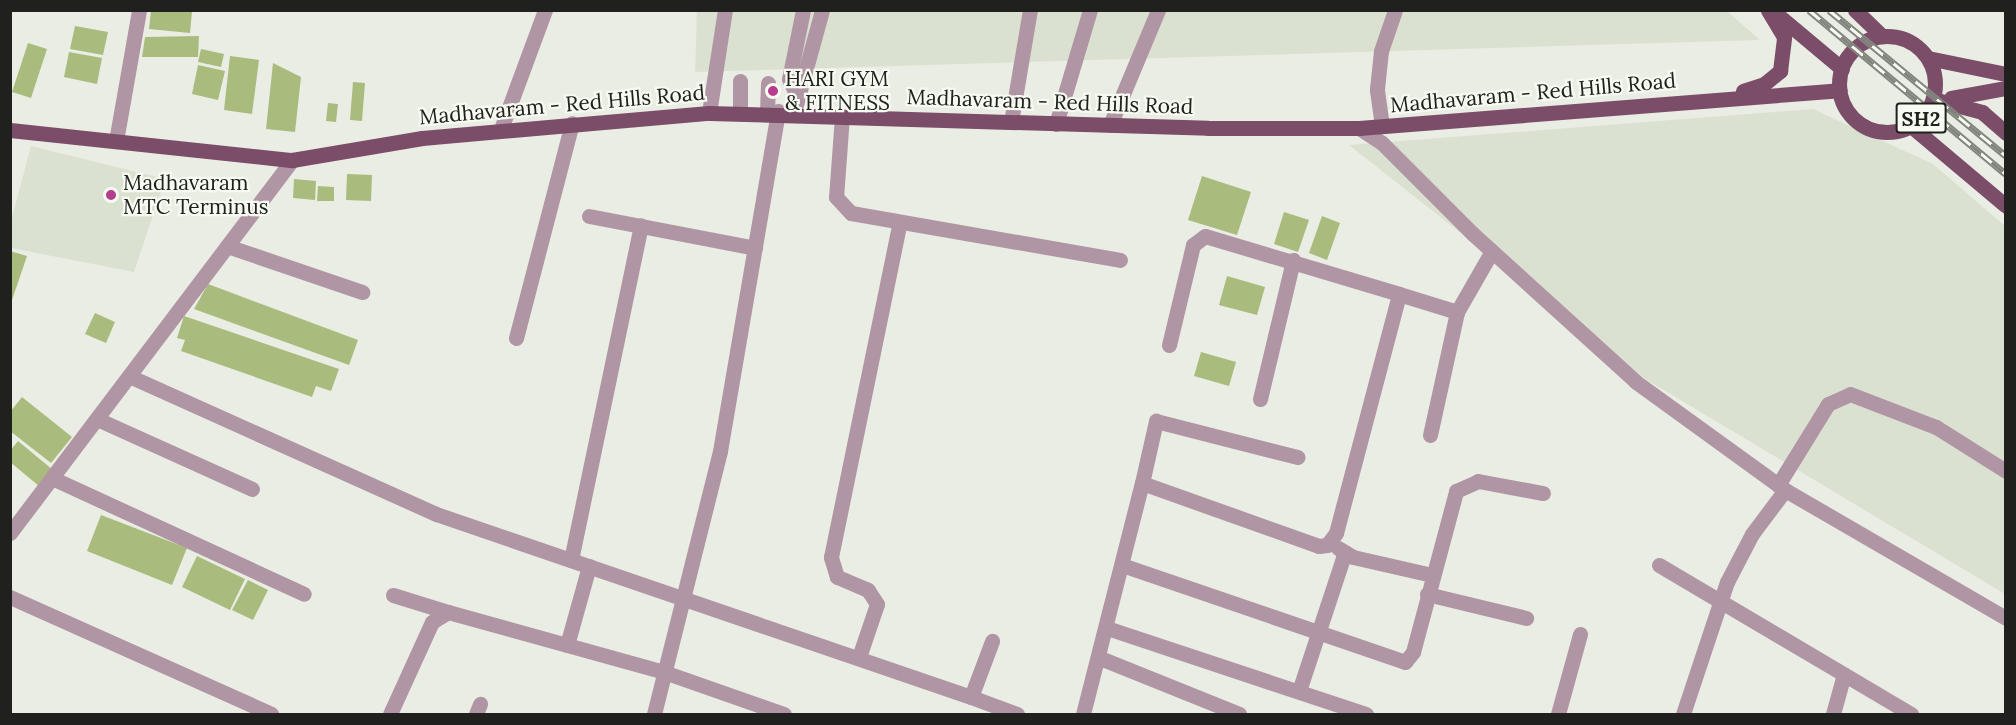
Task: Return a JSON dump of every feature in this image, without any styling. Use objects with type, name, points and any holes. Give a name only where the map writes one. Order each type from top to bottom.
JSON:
[{"type":"main road","points":[[1720,98],[1764,84],[1780,71],[1784,37],[1768,10]]},
{"type":"main road","points":[[1773,10],[1842,69]]},
{"type":"main road","points":[[1855,10],[1882,36],[1912,43],[1928,58],[2006,74]]},
{"type":"main road","points":[[1839,90],[1842,69],[1853,50],[1882,36]]},
{"type":"main road","name":"SH2","points":[[1839,90],[1847,110],[1862,125],[1882,132],[1911,126],[1933,99],[1935,78],[1928,58]]},
{"type":"main road","points":[[1933,99],[2006,88]]},
{"type":"main road","name":"Madhavaram - Red Hills Road","points":[[10,130],[292,159],[501,129],[709,113],[772,111],[796,105],[842,116],[1056,124],[1359,128],[1839,90]]},
{"type":"main road","name":"SH2","points":[[1933,99],[1982,112],[2006,133]]},
{"type":"main road","name":"SH2","points":[[1911,126],[2006,206]]},
{"type":"street","points":[[116,141],[139,10]]},
{"type":"street","points":[[501,129],[545,10]]},
{"type":"street","points":[[709,113],[725,10]]},
{"type":"street","points":[[796,105],[789,79],[803,10]]},
{"type":"street","points":[[796,105],[822,10]]},
{"type":"street","points":[[1011,122],[1030,10]]},
{"type":"street","points":[[1056,124],[1090,10]]},
{"type":"street","points":[[1110,125],[1158,10]]},
{"type":"street","points":[[1382,126],[1378,80],[1395,10]]},
{"type":"street","points":[[740,81],[741,112]]},
{"type":"street","points":[[654,714],[724,433],[755,248],[772,111],[768,83]]},
{"type":"street","points":[[842,116],[836,198],[851,213],[1120,260]]},
{"type":"street","points":[[516,338],[572,123]]},
{"type":"street","points":[[1359,128],[1382,143],[1492,251],[1636,382],[1782,488],[2006,618]]},
{"type":"street","points":[[10,533],[292,159]]},
{"type":"street","points":[[589,216],[755,248]]},
{"type":"street","points":[[859,657],[877,604],[868,590],[837,577],[831,557],[900,222]]},
{"type":"street","points":[[571,560],[641,225]]},
{"type":"street","points":[[1169,345],[1198,238],[1216,238],[1293,260],[1456,312]]},
{"type":"street","points":[[227,246],[362,292]]},
{"type":"street","points":[[1430,435],[1456,312],[1492,251]]},
{"type":"street","points":[[1260,399],[1293,260]]},
{"type":"street","points":[[1333,541],[1399,294]]},
{"type":"street","points":[[129,376],[436,514],[685,596],[1017,714]]},
{"type":"street","points":[[1683,714],[1720,602],[1739,556],[1782,488],[1828,404],[1850,394],[1936,427],[2006,471]]},
{"type":"street","points":[[97,419],[252,489]]},
{"type":"street","points":[[1083,714],[1100,658],[1156,421],[1297,458]]},
{"type":"street","points":[[52,478],[304,594]]},
{"type":"street","points":[[1122,565],[1405,662],[1413,652],[1456,491],[1478,481],[1543,493]]},
{"type":"street","points":[[1142,483],[1318,546],[1333,541]]},
{"type":"street","points":[[1333,541],[1345,552],[1432,574]]},
{"type":"street","points":[[1299,692],[1345,552]]},
{"type":"street","points":[[1659,565],[1911,714]]},
{"type":"street","points":[[567,645],[589,566]]},
{"type":"street","points":[[1427,594],[1526,618]]},
{"type":"street","points":[[393,595],[664,672],[784,714]]},
{"type":"street","points":[[10,597],[271,714]]},
{"type":"street","points":[[390,714],[432,621],[448,612]]},
{"type":"street","points":[[1107,628],[1366,714]]},
{"type":"street","points":[[1558,714],[1580,634]]},
{"type":"street","points":[[971,696],[992,641]]},
{"type":"street","points":[[1100,658],[1239,714]]},
{"type":"street","points":[[1833,714],[1845,674]]},
{"type":"shaded area","points":[[697,10],[1726,10],[1760,40],[695,72]]},
{"type":"shaded area","points":[[1813,109],[1933,164],[2005,226],[2005,594],[1647,380],[1349,145]]},
{"type":"shaded area","points":[[31,146],[165,179],[134,272],[11,248],[11,221]]},
{"type":"building","points":[[151,10],[192,12],[190,33],[149,29]]},
{"type":"building","points":[[75,26],[108,32],[103,55],[70,49]]},
{"type":"building","points":[[199,36],[198,57],[142,57],[145,37]]},
{"type":"building","points":[[28,43],[47,49],[31,98],[12,92]]},
{"type":"building","points":[[201,49],[224,54],[221,67],[198,62]]},
{"type":"building","points":[[69,52],[102,58],[97,84],[64,77]]},
{"type":"building","points":[[230,56],[259,60],[252,114],[224,110]]},
{"type":"building","points":[[273,63],[301,77],[295,132],[266,129]]},
{"type":"building","points":[[198,65],[225,71],[218,100],[192,94]]},
{"type":"building","points":[[353,82],[365,83],[362,121],[350,120]]},
{"type":"building","points":[[328,103],[338,104],[336,122],[326,121]]},
{"type":"building","points":[[347,174],[372,175],[371,201],[346,200]]},
{"type":"building","points":[[1202,176],[1251,192],[1237,235],[1188,220]]},
{"type":"building","points":[[294,179],[316,181],[315,200],[293,198]]},
{"type":"building","points":[[318,186],[334,187],[334,201],[317,201]]},
{"type":"building","points":[[1284,212],[1309,220],[1298,252],[1274,244]]},
{"type":"building","points":[[1322,216],[1340,223],[1327,260],[1309,253]]},
{"type":"building","points":[[10,251],[27,256],[11,303],[10,303]]},
{"type":"building","points":[[1227,276],[1265,287],[1257,315],[1219,305]]},
{"type":"building","points":[[208,284],[358,340],[349,365],[194,309]]},
{"type":"building","points":[[95,313],[115,322],[106,343],[85,334]]},
{"type":"building","points":[[184,316],[339,369],[331,391],[316,386],[312,397],[181,351],[185,340],[177,338]]},
{"type":"building","points":[[1201,352],[1236,362],[1229,386],[1194,376]]},
{"type":"building","points":[[22,397],[72,437],[51,463],[10,431],[10,412]]},
{"type":"building","points":[[18,441],[53,470],[39,486],[10,462],[10,451]]},
{"type":"building","points":[[101,515],[187,548],[172,585],[87,551]]},
{"type":"building","points":[[197,556],[245,579],[230,610],[182,587]]},
{"type":"building","points":[[248,580],[268,590],[253,620],[232,610]]},
{"type":"railway","points":[[1809,10],[2006,174]]},
{"type":"railway","points":[[1829,10],[2006,156]]},
{"type":"place","name":"HARI GYM & FITNESS","points":[[773,91]]},
{"type":"place","name":"Madhavaram MTC Terminus","points":[[111,195]]}]
